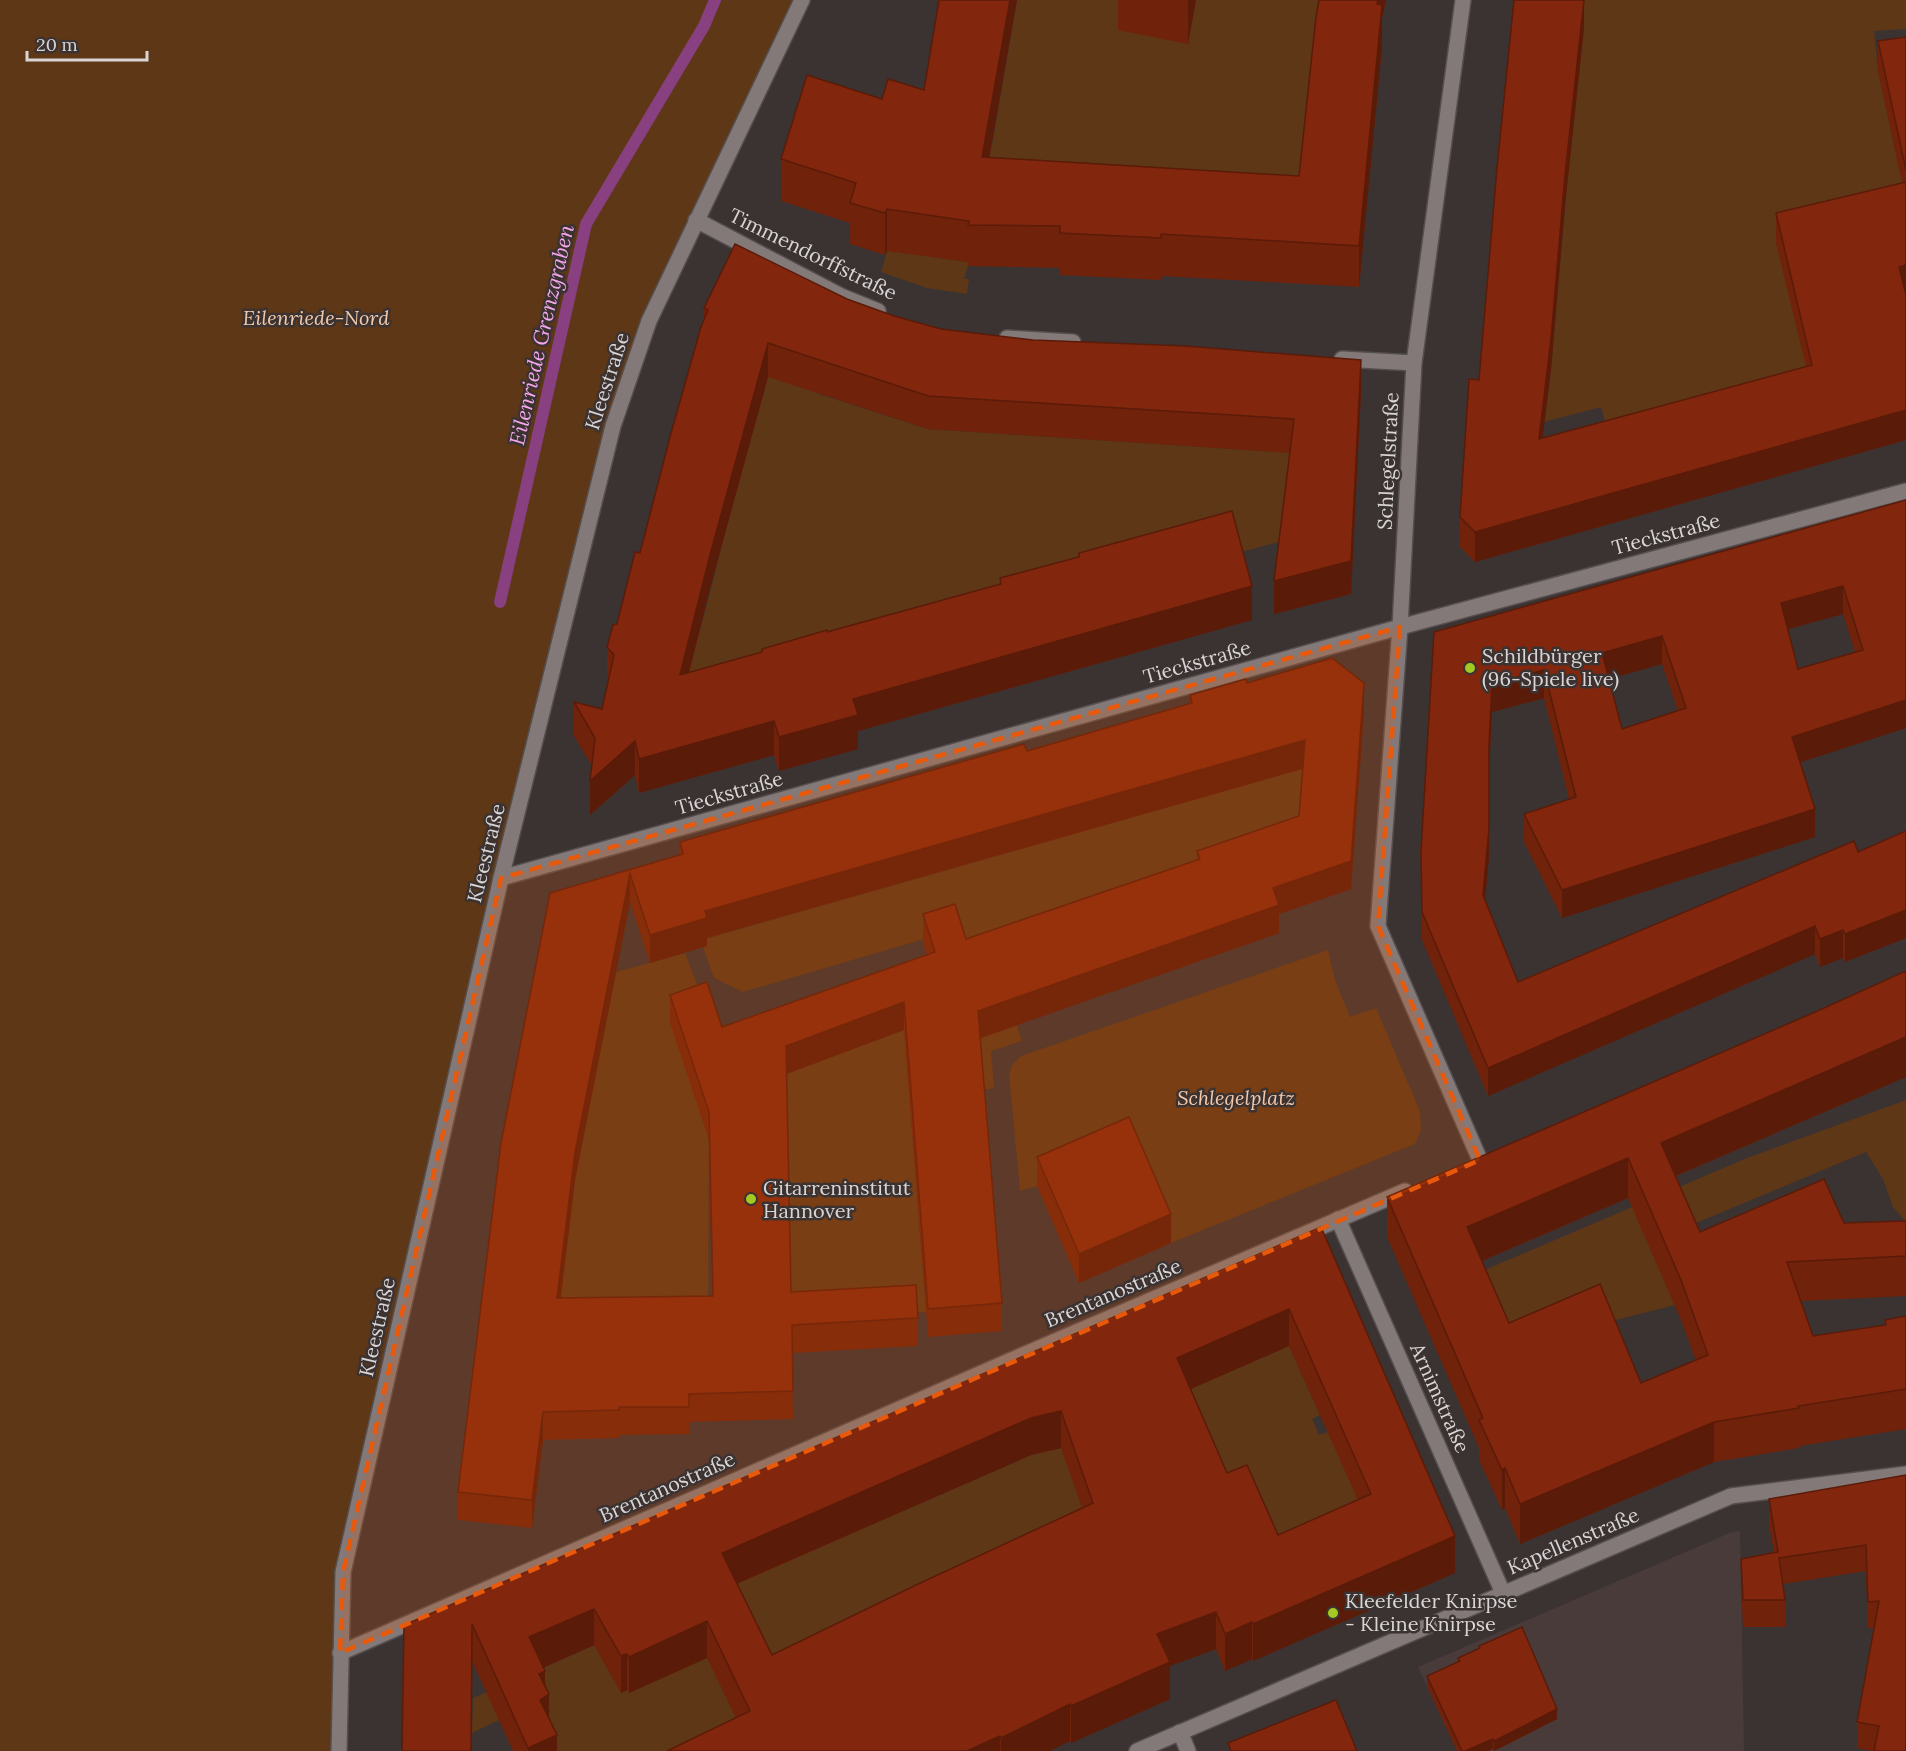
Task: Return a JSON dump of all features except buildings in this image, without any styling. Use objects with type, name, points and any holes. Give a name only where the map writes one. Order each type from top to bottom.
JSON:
[{"type":"street","name":"Kleestraße","points":[[339,1751],[343,1572],[501,878],[613,426],[649,321],[802,0]]},
{"type":"street","name":"Schlegelstraße","points":[[1463,0],[1414,363],[1400,627],[1378,926],[1480,1160]]},
{"type":"street","name":"Timmendorffstraße","points":[[696,220],[842,296],[891,316]]},
{"type":"street","points":[[992,337],[1089,343]]},
{"type":"street","points":[[1332,358],[1414,363]]},
{"type":"street","name":"Tieckstraße","points":[[501,878],[1400,627],[1906,491]]},
{"type":"street","name":"Brentanostraße","points":[[340,1653],[1414,1187]]},
{"type":"street","name":"Arnimstraße","points":[[1338,1219],[1503,1593]]},
{"type":"street","name":"Kapellenstraße","points":[[1137,1751],[1731,1496],[1906,1474]]},
{"type":"street","points":[[1180,1732],[1188,1751]]},
{"type":"highlighted area","points":[[1400,627],[1378,926],[1480,1160],[340,1653],[343,1572],[501,878]]},
{"type":"shaded area","points":[[1740,1531],[1744,1751],[1457,1751],[1418,1667],[1732,1532]]},
{"type":"green space","name":"Eilenriede-Nord","points":[[0,0],[802,0],[696,220],[613,426],[343,1572],[339,1751],[0,1751]]},
{"type":"green space","points":[[1017,0],[1124,0],[1187,44],[1196,0],[1326,0],[1299,217],[940,258],[969,262],[964,279],[969,279],[967,294],[927,288],[881,272],[921,138],[992,145]]},
{"type":"green space","points":[[1583,0],[1906,0],[1906,29],[1874,31],[1878,71],[1906,200],[1812,395],[1613,449],[1601,407],[1544,422],[1551,369]]},
{"type":"green space","points":[[770,371],[822,395],[928,429],[1294,453],[1286,540],[677,704]]},
{"type":"green space","points":[[1305,742],[1299,844],[995,958],[1022,1041],[991,1051],[994,1088],[982,1090],[907,1058],[926,1312],[791,1320],[709,1124],[708,1323],[557,1323],[575,1180],[616,972],[685,953],[707,1010],[698,1107],[978,1002],[955,930],[743,992],[714,978],[703,947],[707,946],[705,939],[1267,779]]},
{"type":"green space","name":"Schlegelplatz","points":[[1328,950],[1335,980],[1350,1017],[1376,1008],[1420,1111],[1421,1130],[1415,1144],[1171,1243],[1128,1146],[1037,1186],[1020,1191],[1009,1075],[1012,1065],[1021,1056]]},
{"type":"green space","points":[[1906,1100],[1906,1222],[1893,1207],[1883,1179],[1866,1152],[1648,1243],[1675,1305],[1600,1324],[1542,1349],[1484,1306],[1487,1269],[1747,1158]]},
{"type":"green space","points":[[1288,1344],[1320,1415],[1312,1419],[1319,1435],[1328,1432],[1377,1535],[1093,1540],[752,1751],[547,1751],[542,1700],[472,1733],[473,1698],[1149,1404],[1168,1399]]},
{"type":"waterway","name":"Eilenriede Grenzgraben","points":[[500,602],[586,224],[704,26],[715,0]]},
{"type":"place","name":"Schildbürger (96-Spiele live)","points":[[1470,668]]},
{"type":"place","name":"Gitarreninstitut Hannover","points":[[751,1199]]},
{"type":"place","name":"Kleefelder Knirpse - Kleine Knirpse","points":[[1333,1613]]}]
